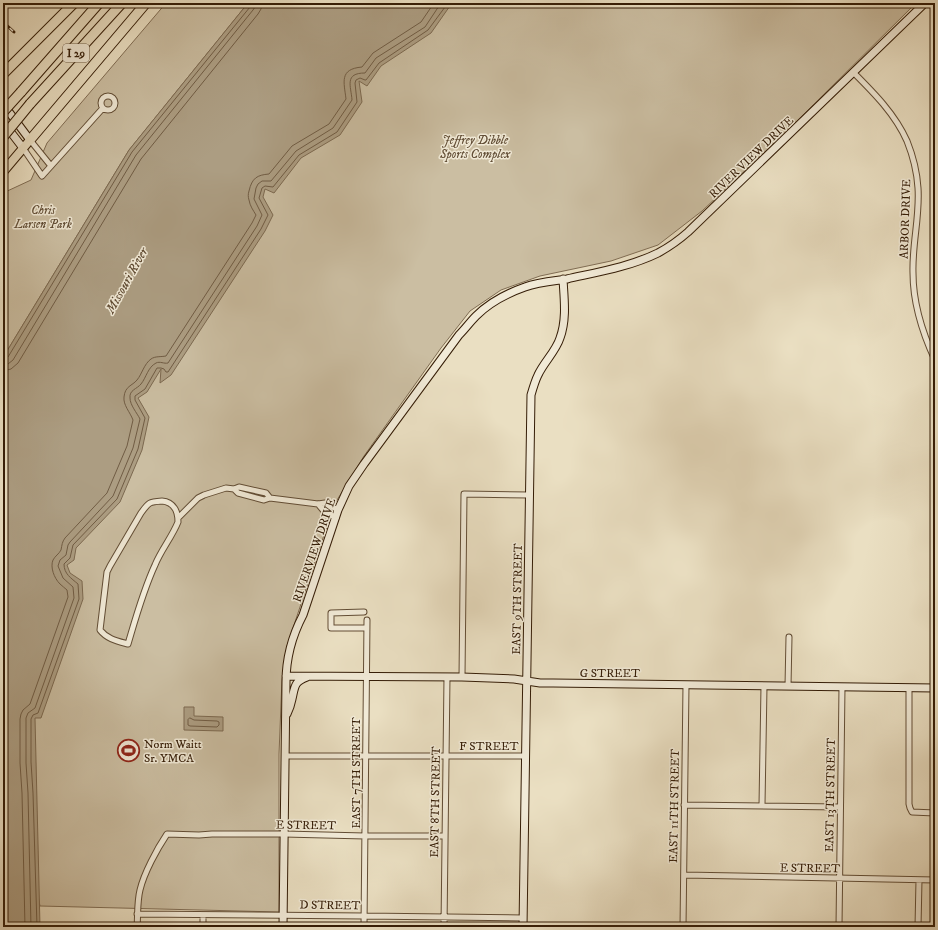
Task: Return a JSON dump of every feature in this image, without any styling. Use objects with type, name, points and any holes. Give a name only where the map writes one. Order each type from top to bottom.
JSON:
[{"type":"highway","points":[[3,74],[74,3]]},
{"type":"highway","name":"I 29","points":[[3,112],[99,3]]},
{"type":"highway","name":"I 29","points":[[3,137],[30,104],[122,3]]},
{"type":"highway","points":[[30,140],[146,3]]},
{"type":"main road","name":"RIVER VIEW DRIVE","points":[[563,279],[618,268],[636,262],[672,245],[688,232],[925,3]]},
{"type":"main road","points":[[3,104],[30,140],[3,172]]},
{"type":"main road","points":[[3,122],[23,148]]},
{"type":"main road","name":"EAST 9TH STREET","points":[[523,927],[531,395],[538,374],[557,345],[562,334],[564,310],[563,279]]},
{"type":"main road","name":"RIVERVIEW DRIVE","points":[[283,927],[286,676],[290,647],[297,626],[303,615],[338,510],[348,486],[459,335],[476,316],[484,309],[505,296],[525,287],[563,279]]},
{"type":"main road","name":"G STREET","points":[[286,676],[462,677],[504,679],[540,683],[935,688]]},
{"type":"main road","points":[[285,718],[292,700],[295,686],[300,680],[310,676]]},
{"type":"street","name":"ARBOR DRIVE","points":[[853,72],[881,101],[891,114],[901,129],[912,157],[918,188],[917,218],[913,256],[914,295],[923,331],[935,360]]},
{"type":"street","points":[[23,148],[42,176],[103,108]]},
{"type":"street","points":[[30,140],[51,166]]},
{"type":"street","points":[[178,518],[173,506],[166,502],[151,502],[141,513],[107,572],[100,630],[104,635],[128,644],[139,606],[159,556],[176,528],[178,518],[198,498],[226,488],[234,489],[240,487],[266,493],[270,498],[318,504],[325,503],[338,510]]},
{"type":"street","points":[[462,677],[464,494],[529,495]]},
{"type":"street","points":[[318,504],[323,510],[336,518]]},
{"type":"street","points":[[364,612],[331,613],[331,628],[367,628]]},
{"type":"street","name":"EAST 7TH STREET","points":[[364,927],[367,620]]},
{"type":"street","points":[[788,637],[788,686]]},
{"type":"street","name":"EAST 8TH STREET","points":[[444,927],[447,677]]},
{"type":"street","name":"EAST 11TH STREET","points":[[683,927],[686,685]]},
{"type":"street","points":[[762,805],[764,686]]},
{"type":"street","name":"EAST 13TH STREET","points":[[839,927],[842,687]]},
{"type":"street","points":[[909,688],[909,804],[912,812],[935,813]]},
{"type":"street","name":"F STREET","points":[[285,756],[526,756]]},
{"type":"street","points":[[684,805],[840,807]]},
{"type":"street","name":"E STREET","points":[[137,914],[140,889],[159,845],[166,834],[445,836]]},
{"type":"street","name":"E STREET","points":[[684,875],[935,880]]},
{"type":"street","points":[[918,927],[919,880]]},
{"type":"street","points":[[137,914],[137,927]]},
{"type":"street","name":"D STREET","points":[[137,914],[523,918]]},
{"type":"street","points":[[203,915],[203,927]]},
{"type":"green space","name":"Chris Larsen Park","points":[[166,3],[248,3],[129,150],[3,359],[3,193],[31,180],[47,143]]},
{"type":"green space","name":"Jeffrey Dibble Sports Complex","points":[[408,3],[916,3],[785,133],[702,211],[658,245],[611,261],[540,276],[501,290],[470,311],[441,348],[364,456],[334,505],[287,646],[282,679],[279,754],[279,912],[40,906],[10,747],[103,422],[251,202]]},
{"type":"water","name":"Missouri River","points":[[248,3],[452,3],[431,33],[381,66],[367,86],[359,81],[362,102],[340,135],[301,158],[274,193],[265,189],[263,197],[273,215],[265,231],[171,375],[160,383],[161,369],[147,392],[138,398],[149,417],[142,450],[120,502],[76,548],[74,560],[67,565],[70,573],[82,581],[83,599],[41,718],[35,718],[40,927],[3,927],[3,359],[129,150]]},
{"type":"water","points":[[184,707],[194,707],[194,716],[223,717],[223,731],[184,730]]},
{"type":"railway","points":[[3,22],[14,32]]},
{"type":"place","name":"Norm Waitt Sr. YMCA","points":[[129,751]]}]
